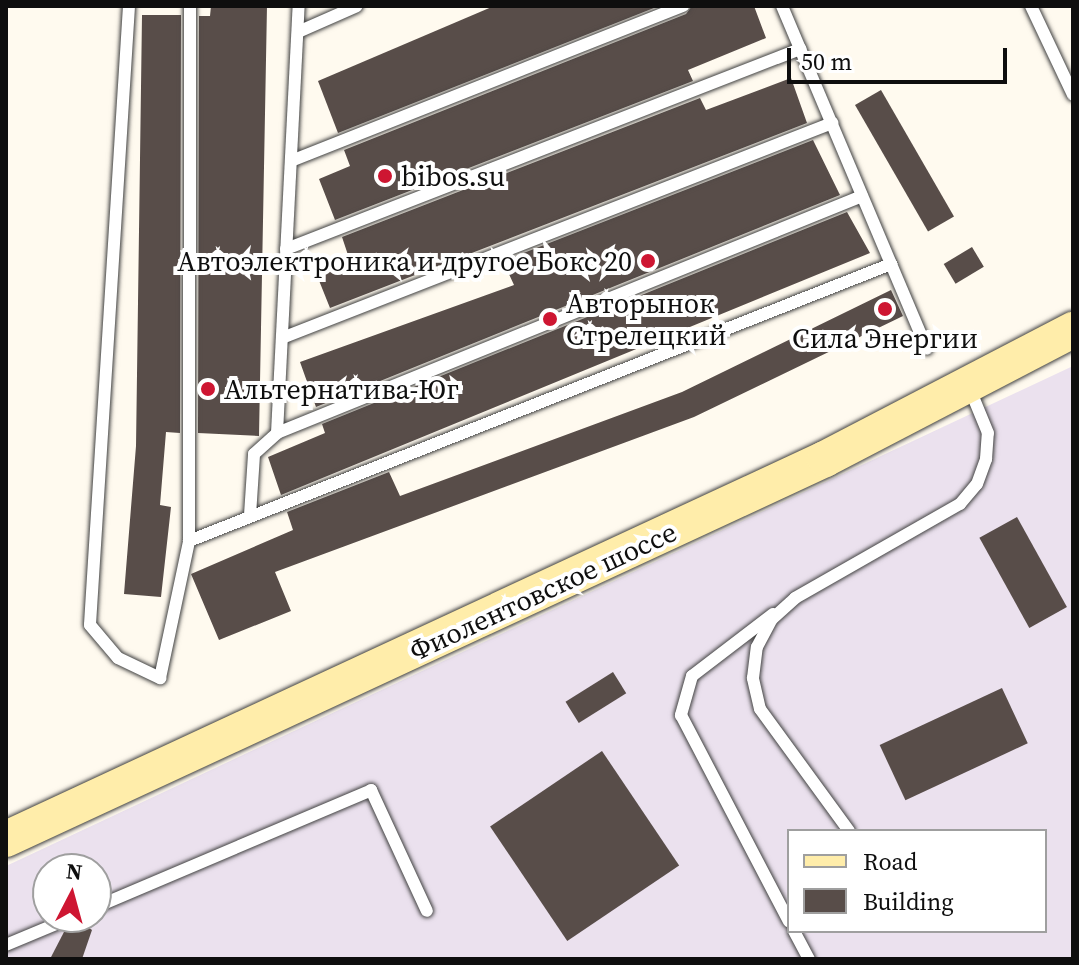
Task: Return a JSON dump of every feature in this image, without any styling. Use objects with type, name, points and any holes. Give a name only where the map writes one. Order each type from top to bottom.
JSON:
[{"type":"main road","name":"Фиолентовское шоссе","points":[[6,839],[825,459],[1073,330]]},
{"type":"lane","points":[[129,6],[90,625],[118,658],[160,678],[189,541],[190,6]]},
{"type":"lane","points":[[277,433],[299,6]]},
{"type":"lane","points":[[298,32],[357,6]]},
{"type":"lane","points":[[291,161],[683,6]]},
{"type":"lane","points":[[782,6],[927,349]]},
{"type":"lane","points":[[1031,6],[1073,95]]},
{"type":"lane","points":[[286,249],[800,49]]},
{"type":"lane","points":[[282,338],[832,123]]},
{"type":"lane","points":[[250,515],[254,454],[277,433],[862,196]]},
{"type":"lane","points":[[189,541],[891,264]]},
{"type":"lane","points":[[787,918],[686,729],[681,702],[692,676],[795,598],[960,504],[981,472],[988,433],[967,385]]},
{"type":"lane","points":[[795,598],[772,619],[757,647],[753,678],[760,709],[848,829]]},
{"type":"lane","points":[[112,900],[371,790],[427,911]]},
{"type":"lane","points":[[6,945],[35,933]]},
{"type":"lane","points":[[795,933],[809,959]]},
{"type":"shaded area","points":[[1073,366],[1073,959],[6,959],[6,866],[32,854],[32,933],[112,933],[112,853],[34,853]]},
{"type":"building","points":[[211,6],[267,6],[259,436],[198,433],[199,16],[210,16]]},
{"type":"building","points":[[494,6],[659,6],[338,133],[318,81]]},
{"type":"building","points":[[692,6],[754,6],[766,38],[688,70],[693,81],[335,220],[319,179],[350,166],[344,150],[686,14]]},
{"type":"building","points":[[142,15],[181,15],[180,433],[166,432],[160,505],[171,507],[161,597],[124,594],[136,446]]},
{"type":"building","points":[[791,78],[807,123],[330,308],[314,268],[348,255],[342,237],[700,98],[706,110]]},
{"type":"building","points":[[881,90],[954,216],[928,231],[855,105]]},
{"type":"building","points":[[813,140],[840,195],[316,407],[300,362],[514,285],[503,261]]},
{"type":"building","points":[[847,212],[870,253],[281,495],[268,457],[325,433],[322,424]]},
{"type":"building","points":[[972,247],[984,267],[956,284],[944,264]]},
{"type":"building","points":[[891,290],[903,316],[694,417],[275,572],[291,611],[219,640],[191,574],[293,530],[287,512],[389,472],[400,496],[682,392]]},
{"type":"building","points":[[1017,517],[1067,607],[1029,628],[979,538]]},
{"type":"building","points":[[613,672],[626,693],[579,723],[566,702]]},
{"type":"building","points":[[1002,688],[1028,743],[905,800],[880,745]]},
{"type":"building","points":[[602,751],[679,865],[567,941],[490,826]]},
{"type":"building","points":[[63,933],[91,933],[82,959],[50,959]]},
{"type":"place","name":"bibos.su","points":[[385,176]]},
{"type":"place","name":"Автоэлектроника и другое Бокс 20","points":[[648,261]]},
{"type":"place","name":"Сила Энергии","points":[[885,309]]},
{"type":"place","name":"Авторынок Стрелецкий","points":[[550,319]]},
{"type":"place","name":"Альтернатива-Юг","points":[[208,389]]}]
